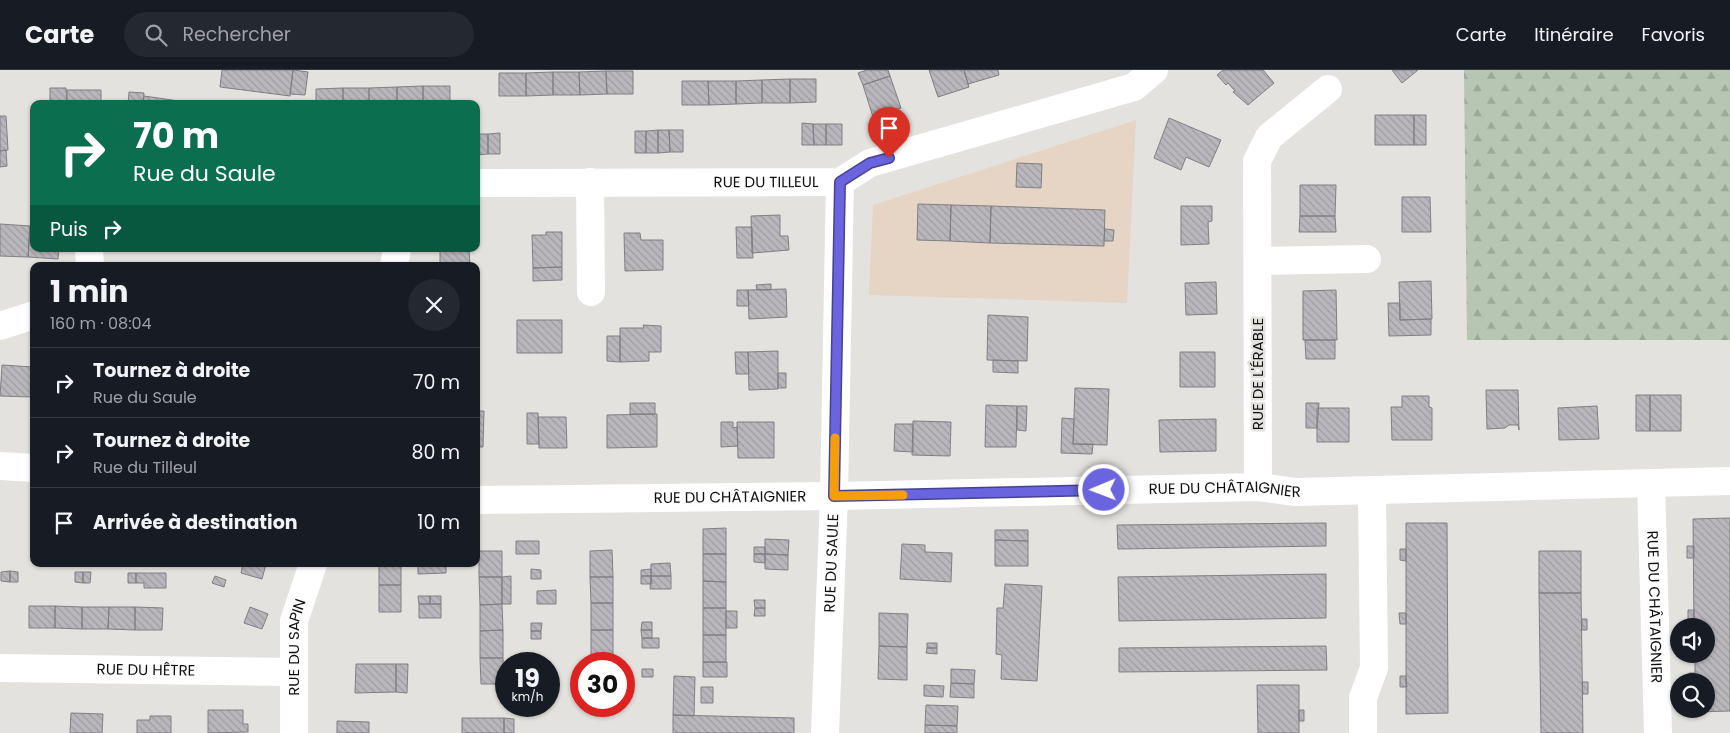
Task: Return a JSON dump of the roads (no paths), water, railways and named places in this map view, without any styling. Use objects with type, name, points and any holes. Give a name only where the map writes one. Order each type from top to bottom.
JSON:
[{"type":"street","name":"RUE DU TILLEUL","points":[[480,183],[840,182],[870,163],[1134,87],[1154,70]]},
{"type":"street","name":"RUE DE L'ÉRABLE","points":[[1258,487],[1257,161],[1269,136],[1328,89]]},
{"type":"street","points":[[590,182],[591,292]]},
{"type":"street","name":"RUE DU SAULE","points":[[825,733],[834,496],[840,182]]},
{"type":"street","points":[[1258,261],[1367,259]]},
{"type":"street","points":[[0,326],[30,316]]},
{"type":"street","points":[[0,466],[30,468]]},
{"type":"street","name":"RUE DU CHÂTAIGNIER","points":[[480,500],[834,496],[1258,487],[1296,492],[1372,491],[1730,481]]},
{"type":"street","name":"RUE DU CHÂTAIGNIER","points":[[1651,482],[1658,732]]},
{"type":"street","points":[[1363,733],[1363,698],[1374,668],[1372,491]]},
{"type":"street","name":"RUE DU SAPIN","points":[[294,733],[294,621],[312,567]]},
{"type":"street","name":"RUE DU HÊTRE","points":[[0,668],[293,672]]}]
